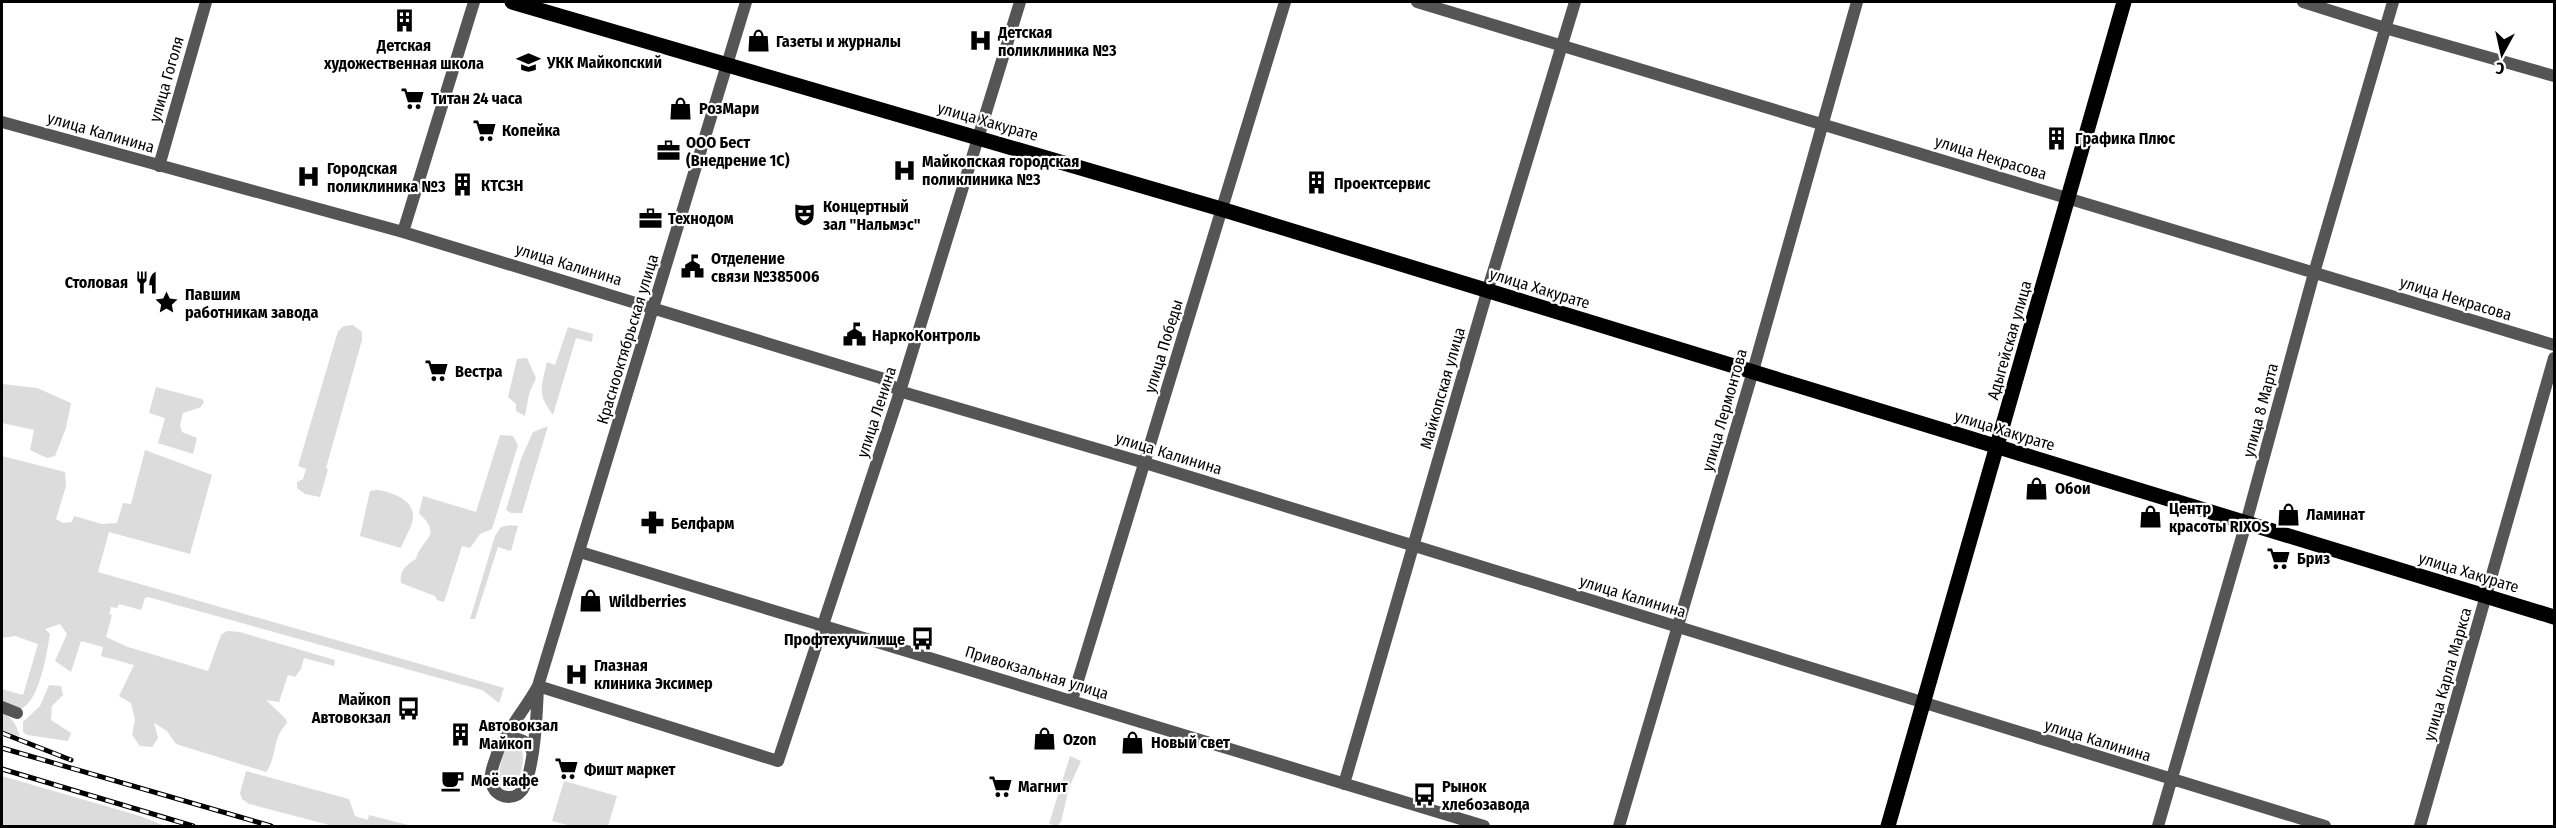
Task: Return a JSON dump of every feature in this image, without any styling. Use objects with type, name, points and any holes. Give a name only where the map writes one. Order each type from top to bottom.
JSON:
[{"type":"main road","name":"улица Хакурате","points":[[512,2],[1221,209],[2554,617]]},
{"type":"main road","name":"Адыгейская улица","points":[[1888,826],[2124,2]]},
{"type":"street","name":"улица Гоголя","points":[[159,166],[206,2]]},
{"type":"street","points":[[403,232],[474,2]]},
{"type":"street","name":"Краснооктябрьская улица","points":[[538,686],[746,2]]},
{"type":"street","name":"улица Ленина","points":[[538,686],[778,761],[899,391],[1020,2]]},
{"type":"street","name":"улица Победы","points":[[1072,700],[1285,2]]},
{"type":"street","name":"улица Некрасова","points":[[1417,2],[2554,345]]},
{"type":"street","name":"Майкопская улица","points":[[1344,784],[1487,292],[1575,2]]},
{"type":"street","name":"улица Лермонтова","points":[[1620,826],[1753,371],[1857,2]]},
{"type":"street","points":[[2303,2],[2554,76]]},
{"type":"street","name":"улица 8 Марта","points":[[2158,826],[2393,2]]},
{"type":"street","name":"улица Калинина","points":[[2,122],[403,232],[654,308],[881,378],[899,391],[1145,463],[2325,826]]},
{"type":"street","name":"улица Карла Маркса","points":[[2420,826],[2554,358]]},
{"type":"street","name":"Привокзальная улица","points":[[580,552],[1484,826]]},
{"type":"street","points":[[538,686],[533,757],[524,788],[516,796],[504,797],[494,790],[490,779],[502,744],[538,686]]},
{"type":"street","points":[[2,707],[17,713]]},
{"type":"street","points":[[502,744],[509,739],[520,739],[526,741],[532,751]]},
{"type":"shaded area","points":[[353,325],[362,332],[362,340],[326,468],[328,469],[320,497],[305,494],[297,488],[297,482],[303,479],[306,469],[298,466],[338,331],[344,326]]},
{"type":"shaded area","points":[[568,327],[593,334],[592,342],[576,338],[553,415],[542,396],[542,385],[547,362],[555,365]]},
{"type":"shaded area","points":[[527,358],[536,378],[529,394],[525,416],[516,411],[516,404],[508,397],[517,359]]},
{"type":"shaded area","points":[[2,384],[37,388],[71,403],[66,428],[55,456],[47,458],[30,450],[34,430],[2,423]]},
{"type":"shaded area","points":[[156,387],[202,399],[204,402],[201,407],[183,413],[180,425],[182,432],[197,438],[193,454],[158,443],[165,418],[149,413]]},
{"type":"shaded area","points":[[548,426],[522,513],[511,513],[506,510],[521,459],[533,432]]},
{"type":"shaded area","points":[[500,435],[513,436],[518,445],[492,529],[480,534],[470,548],[462,546],[444,602],[437,600],[435,596],[401,583],[402,572],[416,559],[429,537],[430,527],[419,513],[423,496],[476,512]]},
{"type":"shaded area","points":[[145,450],[212,475],[190,554],[109,532],[98,572],[504,688],[499,703],[482,690],[148,597],[145,598],[141,610],[119,604],[117,608],[111,607],[109,614],[112,615],[106,637],[128,647],[208,671],[221,635],[227,631],[240,632],[335,660],[334,666],[304,658],[301,669],[295,677],[288,675],[279,702],[266,700],[286,719],[287,723],[276,742],[270,766],[266,772],[176,744],[167,731],[154,723],[158,738],[152,747],[140,746],[132,735],[135,720],[131,703],[119,696],[134,665],[101,656],[103,647],[81,641],[71,672],[55,661],[67,634],[60,624],[45,629],[50,634],[47,653],[36,691],[30,701],[23,708],[15,710],[2,705],[2,689],[23,695],[38,644],[15,636],[2,638],[2,456],[65,472],[66,486],[56,519],[63,523],[72,522],[74,516],[102,524],[117,523],[123,503],[131,504]]},
{"type":"shaded area","points":[[377,490],[401,498],[410,505],[412,524],[401,548],[360,536],[370,491]]},
{"type":"shaded area","points":[[518,526],[511,551],[498,547],[475,619],[470,619],[495,536],[501,527]]},
{"type":"shaded area","points":[[49,685],[61,686],[63,695],[52,706],[51,720],[71,733],[68,741],[27,735],[23,732],[23,722],[40,706]]},
{"type":"shaded area","points":[[2,714],[14,722],[20,736],[2,734]]},
{"type":"shaded area","points":[[517,744],[523,753],[520,774],[510,789],[504,789],[499,785],[502,759],[507,747]]},
{"type":"shaded area","points":[[1070,756],[1081,761],[1069,788],[1061,822],[1057,826],[1049,824]]},
{"type":"shaded area","points":[[246,771],[349,799],[355,816],[368,820],[369,815],[412,826],[333,826],[249,804],[242,799],[240,793]]},
{"type":"shaded area","points":[[2,776],[140,816],[165,826],[2,826]]},
{"type":"shaded area","points":[[564,781],[617,796],[608,826],[572,826],[552,821]]},
{"type":"railway","points":[[2,733],[71,760]]},
{"type":"railway","points":[[2,748],[271,826]]},
{"type":"railway","points":[[2,769],[193,826]]},
{"type":"place","name":"Детская художественная школа","points":[[404,20]]},
{"type":"place","name":"Газеты и журналы","points":[[758,41]]},
{"type":"place","name":"Детская поликлиника №3","points":[[980,41]]},
{"type":"place","name":"УКК Майкопский","points":[[529,62]]},
{"type":"place","name":"Титан 24 часа","points":[[413,98]]},
{"type":"place","name":"РозМари","points":[[681,108]]},
{"type":"place","name":"Копейка","points":[[484,130]]},
{"type":"place","name":"Графика Плюс","points":[[2057,138]]},
{"type":"place","name":"ООО Бест (Внедрение 1С)","points":[[668,151]]},
{"type":"place","name":"Майкопская городская поликлиника №3","points":[[904,170]]},
{"type":"place","name":"Городская поликлиника №3","points":[[309,177]]},
{"type":"place","name":"Проектсервис","points":[[1316,183]]},
{"type":"place","name":"КТСЗН","points":[[463,185]]},
{"type":"place","name":"Концертный зал \"Нальмэс\"","points":[[805,215]]},
{"type":"place","name":"Технодом","points":[[650,218]]},
{"type":"place","name":"Отделение связи №385006","points":[[693,267]]},
{"type":"place","name":"Столовая","points":[[146,282]]},
{"type":"place","name":"Павшим работникам завода","points":[[167,303]]},
{"type":"place","name":"НаркоКонтроль","points":[[854,335]]},
{"type":"place","name":"Вестра","points":[[437,371]]},
{"type":"place","name":"Обои","points":[[2037,488]]},
{"type":"place","name":"Ламинат","points":[[2288,514]]},
{"type":"place","name":"Центр красоты RIXOS","points":[[2151,517]]},
{"type":"place","name":"Белфарм","points":[[653,523]]},
{"type":"place","name":"Бриз","points":[[2279,558]]},
{"type":"place","name":"Wildberries","points":[[591,601]]},
{"type":"place","name":"Профтехучилище","points":[[923,639]]},
{"type":"place","name":"Глазная клиника Эксимер","points":[[576,674]]},
{"type":"place","name":"Майкоп Автовокзал","points":[[409,708]]},
{"type":"place","name":"Автовокзал Майкоп","points":[[461,734]]},
{"type":"place","name":"Ozon","points":[[1045,739]]},
{"type":"place","name":"Новый свет","points":[[1133,742]]},
{"type":"place","name":"Фишт маркет","points":[[566,769]]},
{"type":"place","name":"Моё кафе","points":[[453,780]]},
{"type":"place","name":"Магнит","points":[[1000,786]]},
{"type":"place","name":"Рынок хлебозавода","points":[[1424,795]]}]
